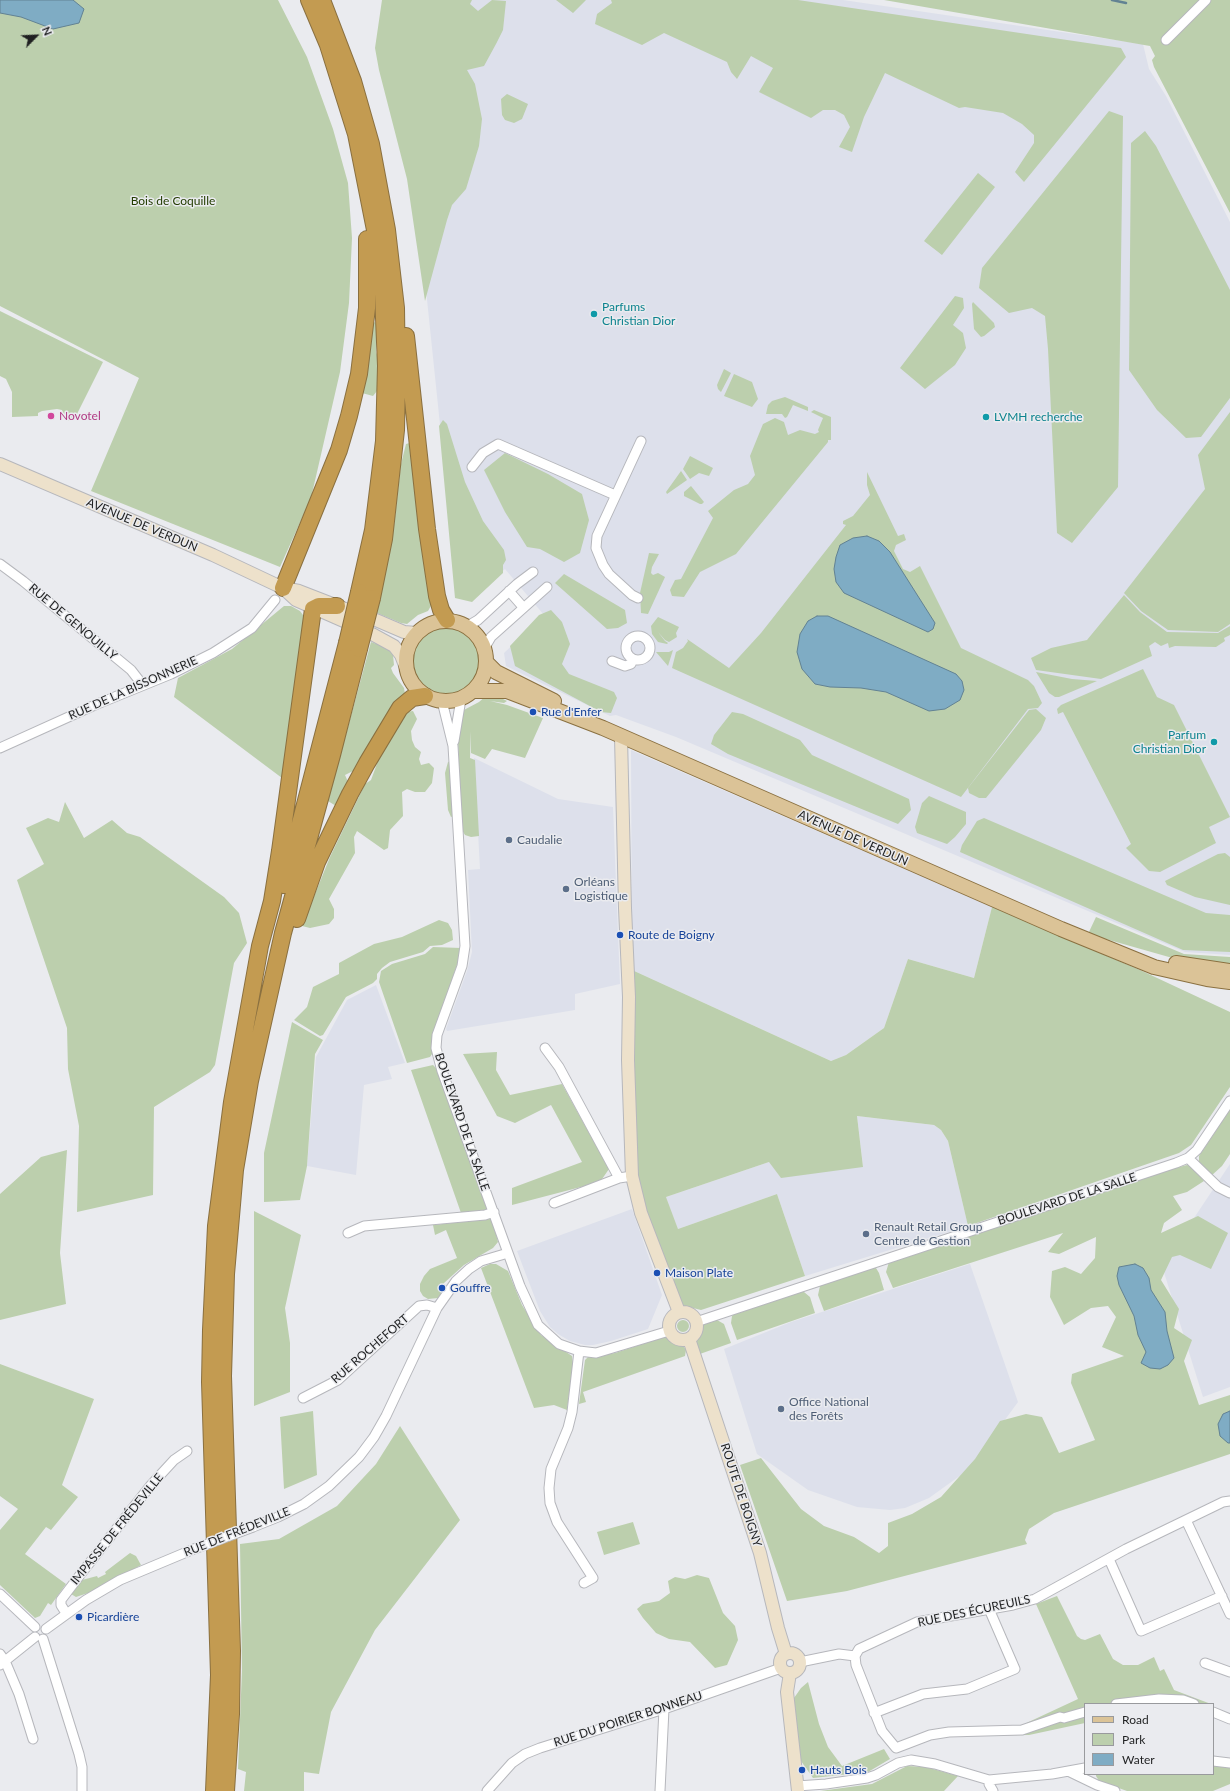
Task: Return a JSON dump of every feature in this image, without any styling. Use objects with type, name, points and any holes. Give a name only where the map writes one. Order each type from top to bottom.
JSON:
[{"type":"highway","points":[[309,0],[328,45],[356,134],[376,235],[385,325],[386,366],[384,441],[366,595]]},
{"type":"highway","points":[[322,0],[353,81],[371,144],[384,179],[394,231],[427,529],[437,596],[441,610],[447,620]]},
{"type":"highway","points":[[279,594],[339,450],[359,374],[367,308],[368,251],[356,134]]},
{"type":"highway","points":[[242,1049],[261,969],[353,646],[366,595],[384,539],[396,430],[396,308],[391,255],[371,144]]},
{"type":"highway","points":[[214,1791],[218,1720],[219,1660],[210,1382],[216,1226],[232,1102],[260,946],[273,894],[313,609],[319,606],[342,608]]},
{"type":"highway","points":[[226,1791],[231,1714],[232,1651],[224,1376],[226,1274],[235,1170],[250,1081],[262,1022],[283,933],[332,755],[353,646]]},
{"type":"highway","points":[[262,1022],[318,862],[350,794],[400,708],[412,698],[425,696]]},
{"type":"main road","points":[[447,620],[466,627],[477,636],[485,656],[482,679],[474,691],[461,699],[442,702],[425,696],[416,688],[410,679],[406,668],[406,656],[409,645],[417,633],[432,624],[447,620]]},
{"type":"main road","name":"AVENUE DE VERDUN","points":[[485,656],[496,672],[577,712],[603,728]]},
{"type":"main road","name":"AVENUE DE VERDUN","points":[[474,691],[507,691],[603,728],[1054,926],[1154,966],[1207,979],[1230,982]]},
{"type":"main road","name":"AVENUE DE VERDUN","points":[[1104,946],[1184,964],[1230,971]]},
{"type":"street","points":[[1166,40],[1206,0]]},
{"type":"street","points":[[638,598],[632,595],[609,574],[603,565],[596,548],[597,536],[641,441]]},
{"type":"street","points":[[472,467],[484,453],[498,444],[615,495]]},
{"type":"street","name":"AVENUE DE VERDUN","points":[[0,464],[213,556],[279,594],[346,622]]},
{"type":"street","name":"RUE DE GENOUILLY","points":[[0,564],[23,580],[130,670],[141,685]]},
{"type":"street","points":[[466,627],[478,620],[508,591],[533,572]]},
{"type":"street","points":[[485,656],[491,637],[546,587]]},
{"type":"street","name":"AVENUE DE VERDUN","points":[[279,594],[299,591],[342,608]]},
{"type":"street","points":[[508,591],[523,607]]},
{"type":"street","name":"RUE DE LA BISSONNERIE","points":[[0,748],[141,685],[171,674],[233,641],[252,628],[279,594]]},
{"type":"street","points":[[376,620],[404,632],[417,633]]},
{"type":"street","points":[[372,634],[394,646],[401,655],[406,668]]},
{"type":"street","points":[[612,661],[625,666],[631,664],[634,659]]},
{"type":"street","name":"BOULEVARD DE LA SALLE","points":[[461,699],[454,746],[465,946],[462,966],[437,1035],[436,1048],[442,1071],[520,1286],[538,1325],[559,1344],[579,1351],[596,1353],[669,1331]]},
{"type":"street","name":"BOULEVARD DE LA SALLE","points":[[442,702],[454,746]]},
{"type":"street","points":[[622,737],[625,908],[629,997],[628,1067],[632,1176],[641,1213],[679,1312]]},
{"type":"street","points":[[545,1048],[559,1068],[619,1178]]},
{"type":"street","name":"BOULEVARD DE LA SALLE","points":[[696,1322],[1176,1164],[1188,1158],[1206,1139],[1230,1101]]},
{"type":"street","points":[[1188,1158],[1218,1187],[1230,1192]]},
{"type":"street","points":[[554,1203],[619,1178],[632,1176]]},
{"type":"street","points":[[348,1233],[364,1226],[485,1215],[494,1212]]},
{"type":"street","name":"RUE DE FRÉDEVILLE","points":[[38,1634],[47,1633],[46,1628],[66,1613],[120,1580],[194,1549],[278,1517],[304,1504],[329,1486],[359,1457],[374,1437],[386,1416],[437,1308],[456,1281],[469,1269],[481,1261],[508,1253]]},
{"type":"street","name":"RUE ROCHEFORT","points":[[303,1398],[338,1380],[419,1306],[427,1305],[437,1308]]},
{"type":"street","points":[[679,1312],[691,1315],[696,1322],[695,1333],[689,1339],[678,1340],[674,1338],[669,1331],[669,1321],[671,1317],[679,1312]]},
{"type":"street","name":"ROUTE DE BOIGNY","points":[[689,1339],[760,1553],[778,1628],[786,1654]]},
{"type":"street","points":[[579,1351],[572,1412],[568,1428],[550,1469],[549,1488],[550,1503],[557,1521],[593,1578],[584,1583]]},
{"type":"street","name":"IMPASSE DE FRÉDEVILLE","points":[[66,1613],[61,1605],[62,1600],[80,1575],[151,1485],[174,1460],[187,1450]]},
{"type":"street","name":"RUE DES ÉCUREUILS","points":[[855,1656],[860,1649],[911,1624],[1035,1599],[1186,1520],[1223,1502],[1230,1501]]},
{"type":"street","points":[[1186,1520],[1230,1613]]},
{"type":"street","points":[[1109,1559],[1142,1631],[1222,1596]]},
{"type":"street","points":[[0,1594],[38,1634],[79,1754],[82,1767],[82,1791]]},
{"type":"street","points":[[874,1713],[923,1694],[967,1689],[1015,1669],[989,1609]]},
{"type":"street","points":[[34,1739],[19,1694],[2,1660],[38,1634]]},
{"type":"street","points":[[800,1662],[794,1654],[786,1654],[780,1662],[786,1671],[786,1692],[798,1788],[867,1778],[898,1763],[911,1760],[936,1764],[989,1780],[1084,1768]]},
{"type":"street","points":[[800,1662],[839,1654],[855,1656],[856,1665],[882,1731],[896,1748],[930,1735],[949,1732],[1022,1730],[1060,1717],[1064,1718],[1084,1712]]},
{"type":"street","points":[[786,1671],[797,1671],[800,1662]]},
{"type":"street","points":[[1205,1663],[1230,1672]]},
{"type":"street","name":"RUE DU POIRIER BONNEAU","points":[[487,1791],[512,1763],[526,1754],[540,1748],[786,1671]]},
{"type":"street","points":[[1123,1703],[1159,1698],[1184,1700],[1192,1703]]},
{"type":"street","points":[[660,1791],[664,1709]]},
{"type":"street","points":[[1214,1712],[1230,1719]]},
{"type":"street","points":[[1214,1761],[1230,1763]]},
{"type":"street","points":[[1068,1771],[1097,1785],[1115,1791]]},
{"type":"street","points":[[989,1780],[992,1791]]},
{"type":"shaded area","name":"Parfums Christian Dior","points":[[469,0],[843,0],[1143,44],[1149,69],[1166,96],[1230,222],[1230,955],[1185,952],[676,737],[616,715],[610,716],[506,666],[504,653],[544,615],[505,569],[471,599],[453,550],[423,261]]},
{"type":"shaded area","points":[[631,750],[992,907],[974,978],[908,959],[884,1028],[846,1055],[831,1061],[632,970]]},
{"type":"shaded area","points":[[474,758],[558,799],[613,807],[620,984],[575,994],[575,1010],[447,1031],[446,1029],[467,971],[472,952],[468,870],[480,869]]},
{"type":"shaded area","points":[[376,985],[405,1063],[388,1067],[392,1079],[364,1085],[356,1175],[307,1166],[316,1057],[347,1000]]},
{"type":"shaded area","points":[[857,1116],[934,1125],[941,1130],[948,1141],[968,1226],[805,1276],[777,1194],[678,1229],[666,1197],[769,1162],[863,1166]]},
{"type":"shaded area","points":[[1230,1164],[1230,1387],[1203,1397],[1162,1266]]},
{"type":"shaded area","points":[[632,1209],[662,1295],[648,1329],[593,1345],[585,1345],[570,1341],[550,1327],[540,1311],[517,1251]]},
{"type":"shaded area","points":[[970,1264],[1018,1402],[968,1470],[929,1498],[905,1508],[890,1510],[857,1507],[808,1490],[757,1454],[724,1349],[791,1322]]},
{"type":"green space","name":"Bois de Coquille","points":[[0,0],[278,0],[307,57],[333,129],[348,183],[352,238],[349,303],[340,372],[311,498],[280,567],[91,491],[139,378],[0,306]]},
{"type":"green space","points":[[382,0],[472,0],[470,4],[478,11],[492,0],[506,1],[503,30],[484,66],[467,70],[475,84],[482,119],[479,146],[466,189],[452,205],[425,301],[407,179],[379,70],[375,48]]},
{"type":"green space","points":[[556,0],[586,0],[573,13]]},
{"type":"green space","points":[[611,0],[798,0],[1121,48],[1126,57],[1024,182],[1015,172],[1034,143],[1034,135],[1022,124],[1003,113],[965,107],[959,108],[885,73],[864,117],[852,152],[839,147],[850,127],[844,115],[835,110],[823,110],[811,118],[759,92],[773,68],[751,56],[737,79],[731,72],[727,62],[664,33],[642,45],[595,24],[597,14],[612,3]]},
{"type":"green space","points":[[884,0],[1230,0],[1230,213],[1154,67],[1152,60],[1155,56],[1150,46]]},
{"type":"green space","points":[[507,94],[528,104],[522,119],[514,123],[505,120],[502,115],[501,99]]},
{"type":"green space","points":[[1109,111],[1123,116],[1118,487],[1072,543],[1057,533],[1045,316],[1032,308],[1009,313],[979,288],[982,268]]},
{"type":"green space","points":[[1145,131],[1156,146],[1230,290],[1230,398],[1201,437],[1186,438],[1157,410],[1129,370],[1131,143]]},
{"type":"green space","points":[[978,173],[995,187],[942,255],[924,241]]},
{"type":"green space","points":[[955,296],[963,298],[964,308],[953,325],[963,333],[966,348],[955,365],[925,389],[900,368]]},
{"type":"green space","points":[[973,302],[994,323],[995,327],[981,337],[974,329]]},
{"type":"green space","points":[[0,311],[103,362],[74,420],[66,421],[62,410],[57,409],[42,411],[38,413],[38,416],[12,417],[12,392],[6,379],[0,376]]},
{"type":"green space","points":[[375,322],[377,326],[376,352],[379,360],[377,391],[373,396],[362,393],[372,324]]},
{"type":"green space","points":[[724,369],[731,373],[721,392],[717,385]]},
{"type":"green space","points":[[734,374],[752,382],[758,399],[752,407],[724,396]]},
{"type":"green space","points":[[785,397],[808,407],[808,411],[793,405],[785,418],[782,414],[766,414],[768,405],[772,401]]},
{"type":"green space","points":[[814,410],[831,417],[831,440],[828,440],[828,442],[736,554],[700,572],[684,597],[672,596],[670,590],[675,580],[681,579],[713,518],[708,511],[734,490],[748,484],[755,475],[750,456],[763,424],[775,418],[784,422],[788,435],[800,430],[815,434],[819,432],[818,430],[823,418],[811,412]]},
{"type":"green space","points":[[1230,412],[1230,624],[1218,632],[1168,630],[1141,611],[1124,593],[1205,489],[1198,455]]},
{"type":"green space","points":[[443,420],[447,424],[465,482],[483,521],[504,550],[506,560],[503,565],[503,573],[472,602],[455,598],[439,426]]},
{"type":"green space","points":[[413,442],[432,604],[428,611],[418,615],[407,624],[377,613],[394,525],[401,464],[406,444]]},
{"type":"green space","points":[[505,453],[548,474],[582,494],[589,520],[580,553],[564,562],[540,549],[527,547],[505,512],[484,470]]},
{"type":"green space","points":[[690,456],[713,468],[709,476],[699,473],[690,479],[683,469]]},
{"type":"green space","points":[[681,471],[687,480],[667,494],[666,492]]},
{"type":"green space","points":[[867,472],[898,536],[904,534],[906,540],[896,545],[894,551],[903,569],[910,572],[920,566],[961,648],[1028,680],[1034,686],[1042,703],[1038,708],[1028,709],[961,797],[672,668],[676,652],[683,648],[688,641],[687,639],[729,668],[761,633],[846,525],[843,524],[843,521],[853,516],[870,495],[867,485]]},
{"type":"green space","points":[[691,486],[704,502],[702,504],[684,496],[684,492]]},
{"type":"green space","points":[[649,553],[659,554],[652,567],[651,573],[653,575],[658,573],[665,577],[648,614],[641,613],[640,593]]},
{"type":"green space","points":[[564,574],[625,610],[627,623],[618,628],[607,629],[555,583]]},
{"type":"green space","points":[[1124,595],[1140,612],[1167,632],[1218,633],[1230,626],[1230,635],[1224,638],[1225,641],[1216,647],[1175,646],[1169,648],[1168,643],[1161,646],[1155,642],[1149,646],[1152,656],[1101,679],[1036,670],[1031,658],[1051,648],[1087,640]]},
{"type":"green space","points":[[284,606],[291,606],[300,611],[303,615],[304,623],[286,781],[174,697],[178,678],[232,649]]},
{"type":"green space","points":[[551,610],[562,622],[570,644],[562,664],[569,674],[614,692],[617,698],[611,713],[601,712],[515,666],[510,646],[539,615]]},
{"type":"green space","points":[[658,617],[679,627],[676,633],[677,637],[669,642],[665,640],[658,632],[665,641],[668,643],[667,644],[658,642],[652,634],[651,626]]},
{"type":"green space","points":[[446,624],[466,630],[476,640],[482,660],[476,680],[466,690],[446,696],[426,690],[416,680],[410,660],[416,640],[426,630]]},
{"type":"green space","points":[[371,642],[388,648],[393,655],[394,665],[391,668],[404,688],[405,694],[355,770],[345,775],[349,784],[336,806],[328,801]]},
{"type":"green space","points":[[673,650],[668,666],[656,652],[669,652]]},
{"type":"green space","points":[[1143,669],[1157,697],[1174,705],[1230,817],[1209,827],[1216,843],[1160,872],[1149,871],[1126,848],[1131,844],[1063,712],[1058,714],[1057,709],[1061,705]]},
{"type":"green space","points":[[1036,672],[1072,679],[1097,681],[1059,697],[1055,697],[1049,693]]},
{"type":"green space","points":[[487,695],[495,695],[507,701],[504,703],[490,701],[507,705],[543,718],[525,758],[492,749],[485,759],[471,753],[471,731],[470,758],[475,760],[479,836],[471,837],[465,835],[462,830],[458,742],[462,711],[479,702]]},
{"type":"green space","points":[[1036,709],[1046,718],[1041,730],[986,798],[979,798],[969,793],[968,788],[1029,710]]},
{"type":"green space","points":[[413,711],[417,719],[411,731],[412,740],[415,747],[421,752],[419,759],[421,765],[429,763],[434,768],[432,783],[425,792],[415,792],[407,789],[402,792],[403,816],[390,830],[388,848],[384,850],[357,831],[354,837],[355,853],[329,899],[334,909],[334,918],[329,924],[310,928],[302,926],[330,857],[365,784],[371,780],[378,761],[406,712]]},
{"type":"green space","points":[[732,712],[743,714],[800,740],[812,755],[909,799],[911,810],[898,824],[728,754],[711,744],[714,735]]},
{"type":"green space","points":[[451,761],[454,816],[451,817],[448,810],[445,773],[448,762]]},
{"type":"green space","points":[[929,796],[966,812],[966,824],[947,844],[917,833],[915,827],[922,803]]},
{"type":"green space","points":[[65,802],[84,838],[112,820],[127,833],[140,837],[224,897],[239,913],[247,943],[234,963],[215,1065],[210,1072],[154,1107],[153,1195],[77,1212],[79,1126],[68,1069],[67,1028],[17,880],[44,864],[26,828],[48,818],[59,822]]},
{"type":"green space","points":[[984,818],[1206,913],[1230,915],[1230,952],[1183,950],[960,852],[962,845],[977,821]]},
{"type":"green space","points":[[1225,853],[1230,857],[1230,905],[1195,897],[1167,885],[1165,881],[1218,854]]},
{"type":"green space","points":[[992,907],[1140,970],[1230,1012],[1230,1087],[1191,1145],[1179,1153],[968,1226],[948,1141],[941,1130],[934,1125],[857,1116],[863,1167],[781,1178],[769,1162],[666,1197],[678,1229],[777,1194],[805,1276],[701,1310],[681,1305],[651,1225],[636,1175],[632,970],[831,1061],[846,1055],[884,1028],[908,959],[974,978]]},
{"type":"green space","points":[[1096,917],[1184,954],[1230,957],[1230,968],[1183,961],[1088,934]]},
{"type":"green space","points":[[439,920],[448,923],[452,930],[453,940],[442,945],[430,946],[423,952],[390,962],[377,974],[377,979],[373,983],[346,997],[323,1035],[320,1036],[294,1020],[307,1007],[313,987],[339,974],[339,963],[374,944],[402,937]]},
{"type":"green space","points":[[433,947],[461,948],[458,962],[435,1030],[432,1054],[430,1057],[407,1063],[379,982],[381,971],[392,964],[425,954]]},
{"type":"green space","points":[[292,1022],[323,1040],[315,1054],[307,1166],[300,1200],[264,1202],[264,1153]]},
{"type":"green space","points":[[497,1052],[496,1070],[510,1095],[562,1084],[609,1169],[600,1182],[512,1205],[512,1188],[582,1162],[551,1105],[515,1123],[497,1116],[463,1054]]},
{"type":"green space","points":[[433,1065],[436,1068],[487,1205],[486,1209],[482,1212],[461,1213],[411,1070]]},
{"type":"green space","points":[[1230,1106],[1230,1154],[1222,1166],[1211,1176],[1199,1162],[1199,1156]]},
{"type":"green space","points":[[67,1150],[60,1253],[66,1304],[0,1320],[0,1194],[41,1157]]},
{"type":"green space","points":[[1187,1165],[1191,1166],[1204,1181],[1187,1192],[1173,1196],[1182,1210],[1164,1223],[1161,1233],[1198,1216],[1228,1233],[1211,1269],[1180,1255],[1172,1257],[1161,1280],[1179,1309],[1174,1328],[1192,1340],[1184,1361],[1199,1405],[1230,1395],[1230,1454],[1054,1513],[1029,1529],[1025,1540],[1027,1544],[847,1591],[787,1601],[740,1465],[761,1458],[801,1509],[824,1526],[854,1537],[879,1553],[888,1546],[888,1523],[912,1514],[941,1497],[975,1459],[1000,1421],[1026,1414],[1042,1417],[1059,1453],[1095,1440],[1071,1383],[1072,1374],[1124,1356],[1102,1347],[1116,1317],[1108,1306],[1091,1308],[1064,1325],[1050,1297],[1052,1271],[1065,1267],[1081,1274],[1095,1258],[1096,1237],[1059,1254],[1048,1252],[1063,1233],[893,1288],[886,1272],[889,1262],[1152,1174]]},
{"type":"green space","points":[[254,1211],[301,1235],[285,1308],[290,1343],[290,1392],[254,1406]]},
{"type":"green space","points":[[490,1219],[493,1221],[498,1242],[493,1248],[464,1265],[444,1283],[440,1289],[443,1292],[438,1298],[428,1299],[423,1296],[420,1291],[420,1284],[430,1269],[457,1258],[446,1230],[435,1235],[433,1225]]},
{"type":"green space","points":[[490,1264],[496,1264],[508,1271],[522,1305],[541,1335],[572,1356],[573,1364],[567,1410],[554,1405],[534,1408],[481,1268]]},
{"type":"green space","points":[[872,1267],[876,1268],[879,1273],[884,1290],[824,1311],[818,1295],[820,1286]]},
{"type":"green space","points":[[799,1291],[804,1292],[810,1297],[815,1313],[737,1340],[731,1323],[732,1316],[736,1312]]},
{"type":"green space","points":[[681,1320],[685,1320],[689,1326],[685,1332],[681,1332],[677,1328],[677,1324]]},
{"type":"green space","points":[[717,1320],[724,1324],[731,1343],[697,1355],[694,1339],[706,1322]]},
{"type":"green space","points":[[664,1337],[669,1337],[684,1347],[686,1350],[685,1356],[583,1392],[586,1402],[579,1404],[585,1360],[588,1357],[615,1353]]},
{"type":"green space","points":[[0,1364],[94,1399],[62,1485],[78,1497],[51,1530],[46,1527],[25,1554],[66,1584],[51,1605],[48,1603],[40,1616],[35,1618],[0,1585],[0,1530],[18,1509],[0,1496]]},
{"type":"green space","points":[[313,1411],[317,1475],[284,1489],[280,1417]]},
{"type":"green space","points":[[400,1426],[460,1520],[375,1630],[331,1712],[319,1774],[304,1772],[304,1791],[244,1791],[246,1772],[238,1769],[242,1670],[240,1544],[279,1539],[337,1506],[376,1464]]},
{"type":"green space","points":[[633,1522],[640,1544],[604,1555],[597,1532]]},
{"type":"green space","points":[[130,1553],[136,1556],[141,1565],[94,1591],[76,1597],[71,1594],[77,1584],[82,1580],[97,1576],[98,1578],[106,1574],[105,1572]]},
{"type":"green space","points":[[697,1575],[709,1578],[723,1613],[735,1626],[738,1640],[727,1665],[715,1668],[690,1642],[669,1639],[656,1633],[637,1609],[643,1604],[659,1601],[670,1593],[668,1581],[675,1577],[685,1579]]},
{"type":"green space","points":[[1057,1596],[1077,1636],[1081,1639],[1085,1640],[1100,1634],[1113,1659],[1123,1665],[1138,1665],[1154,1657],[1160,1671],[1164,1669],[1174,1690],[1208,1703],[1084,1703],[1084,1723],[1029,1735],[939,1736],[905,1750],[899,1745],[933,1730],[1020,1726],[1078,1699],[1036,1604]]},
{"type":"green space","points":[[808,1682],[819,1724],[828,1747],[842,1766],[884,1749],[890,1759],[868,1772],[813,1778],[801,1761],[794,1698],[801,1688]]},
{"type":"green space","points":[[1214,1764],[1230,1766],[1230,1784],[1213,1791],[1127,1791],[1099,1781],[1096,1776],[1214,1775]]},
{"type":"green space","points":[[907,1766],[926,1767],[958,1776],[944,1791],[820,1791],[872,1784]]},
{"type":"water","points":[[0,0],[73,0],[84,9],[79,23],[53,29],[21,17],[0,13]]},
{"type":"water","points":[[867,536],[879,541],[890,552],[935,623],[933,629],[928,632],[844,593],[836,582],[834,569],[840,545],[853,538]]},
{"type":"water","points":[[817,616],[828,616],[956,674],[962,681],[964,690],[960,700],[945,709],[929,711],[886,692],[861,688],[830,687],[815,684],[802,669],[797,652],[800,634],[808,621]]},
{"type":"water","points":[[1135,1264],[1143,1268],[1149,1278],[1151,1290],[1165,1312],[1167,1331],[1174,1358],[1168,1365],[1160,1369],[1150,1368],[1141,1363],[1146,1352],[1138,1335],[1134,1316],[1119,1285],[1117,1276],[1119,1267]]},
{"type":"water","points":[[1230,1411],[1230,1443],[1228,1443],[1220,1436],[1218,1424],[1223,1414]]},
{"type":"waterway","points":[[1112,0],[1126,3]]},
{"type":"place","name":"Parfums Christian Dior","points":[[594,314]]},
{"type":"place","name":"Novotel","points":[[51,416]]},
{"type":"place","name":"LVMH recherche","points":[[986,417]]},
{"type":"place","name":"Rue d'Enfer","points":[[533,712]]},
{"type":"place","name":"Parfum Christian Dior","points":[[1214,742]]},
{"type":"place","name":"Caudalie","points":[[509,840]]},
{"type":"place","name":"Orléans Logistique","points":[[566,889]]},
{"type":"place","name":"Route de Boigny","points":[[620,935]]},
{"type":"place","name":"Renault Retail Group Centre de Gestion","points":[[866,1234]]},
{"type":"place","name":"Maison Plate","points":[[657,1273]]},
{"type":"place","name":"Gouffre","points":[[442,1288]]},
{"type":"place","name":"Office National des Forêts","points":[[781,1409]]},
{"type":"place","name":"Picardière","points":[[79,1617]]},
{"type":"place","name":"Hauts Bois","points":[[802,1770]]}]
